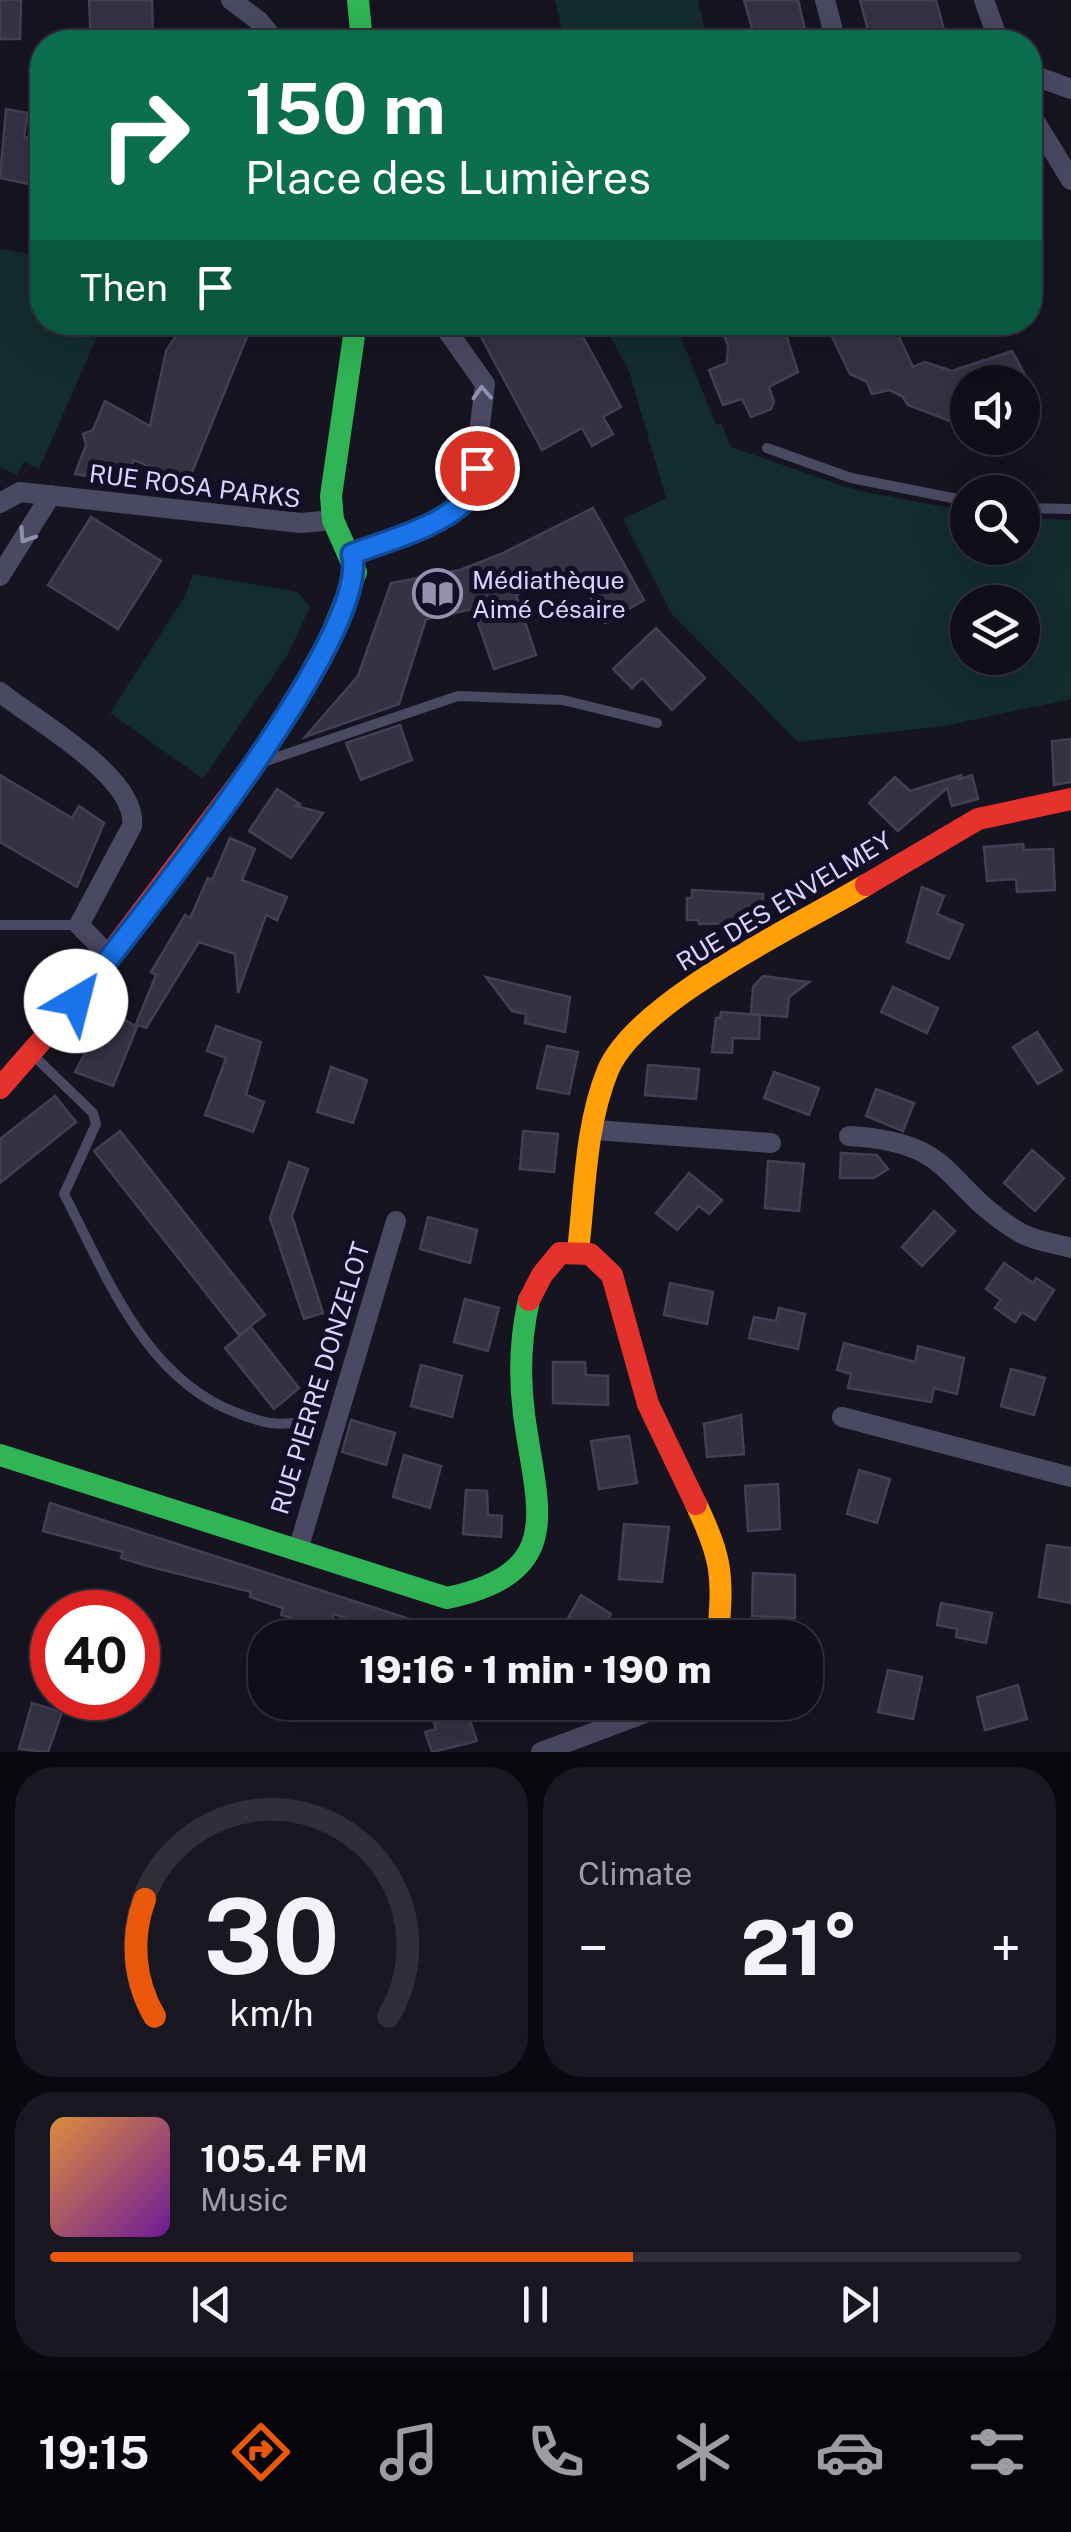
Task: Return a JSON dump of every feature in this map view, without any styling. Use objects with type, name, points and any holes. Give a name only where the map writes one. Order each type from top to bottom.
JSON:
[{"type":"street","points":[[232,0],[266,30]]},
{"type":"street","points":[[358,0],[361,30]]},
{"type":"street","points":[[825,0],[833,30]]},
{"type":"street","points":[[984,0],[994,30]]},
{"type":"street","points":[[1042,78],[1071,89]]},
{"type":"street","points":[[1042,133],[1071,180]]},
{"type":"street","points":[[0,1088],[34,1055],[251,766],[305,690],[341,622],[356,572],[352,554],[334,520],[331,496],[354,335]]},
{"type":"street","points":[[352,554],[420,529],[463,502],[472,491],[485,384],[449,335]]},
{"type":"street","name":"RUE ROSA PARKS","points":[[0,503],[15,493],[301,524],[334,520]]},
{"type":"street","name":"RUE ROSA PARKS","points":[[0,576],[52,495]]},
{"type":"street","points":[[0,692],[117,782],[134,810],[132,826],[80,926],[109,956]]},
{"type":"street","name":"RUE DES ENVELMEY","points":[[578,1251],[602,1084],[616,1053],[669,1002],[978,819],[1071,799]]},
{"type":"street","points":[[595,1130],[770,1142]]},
{"type":"street","points":[[850,1136],[891,1138],[936,1157],[1022,1234],[1071,1248]]},
{"type":"street","name":"RUE PIERRE DONZELOT","points":[[298,1550],[396,1222]]},
{"type":"street","points":[[578,1251],[600,1264],[619,1289],[648,1404],[719,1552],[724,1578],[720,1620]]},
{"type":"street","name":"RUE PIERRE DONZELOT","points":[[0,1454],[447,1598],[482,1592],[513,1572],[532,1547],[540,1519],[519,1380],[522,1339],[538,1278],[560,1253],[578,1251]]},
{"type":"street","points":[[842,1417],[1071,1476]]},
{"type":"street","points":[[541,1752],[627,1720]]},
{"type":"lane","points":[[766,448],[851,478],[950,497]]},
{"type":"lane","points":[[1040,508],[1071,509]]},
{"type":"lane","points":[[251,766],[458,696],[564,700],[658,723]]},
{"type":"lane","points":[[0,925],[80,926]]},
{"type":"lane","points":[[34,1055],[93,1112],[96,1124],[64,1194],[132,1326],[204,1400],[271,1426],[305,1421]]},
{"type":"green space","points":[[555,0],[698,0],[705,30],[562,30]]},
{"type":"green space","points":[[0,249],[30,254],[30,335],[98,335],[39,469],[24,462],[17,475],[0,467]]},
{"type":"green space","points":[[610,335],[680,335],[716,425],[721,423],[731,447],[855,490],[950,508],[950,565],[1040,565],[1040,519],[1071,520],[1071,699],[945,726],[798,742],[671,613],[623,519],[666,498],[629,371]]},
{"type":"green space","points":[[193,574],[298,592],[310,607],[288,654],[203,779],[110,713],[185,596]]},
{"type":"building","points":[[0,0],[21,0],[20,39],[0,39]]},
{"type":"building","points":[[89,0],[152,0],[153,30],[90,30]]},
{"type":"building","points":[[744,0],[798,0],[805,30],[753,30]]},
{"type":"building","points":[[860,0],[936,0],[944,30],[868,30]]},
{"type":"building","points":[[6,109],[28,113],[24,137],[30,138],[30,184],[0,178]]},
{"type":"building","points":[[176,335],[248,335],[188,482],[134,460],[124,482],[75,474],[86,445],[83,434],[93,430],[105,401],[150,426],[166,351]]},
{"type":"building","points":[[480,335],[582,335],[621,407],[603,417],[613,434],[592,446],[582,428],[542,450]]},
{"type":"building","points":[[724,335],[786,335],[798,372],[769,387],[774,402],[771,409],[751,417],[742,399],[723,405],[709,370],[727,363]]},
{"type":"building","points":[[831,335],[898,335],[913,367],[925,362],[950,370],[950,421],[908,405],[902,396],[889,390],[872,394],[867,382],[850,374]]},
{"type":"building","points":[[1012,351],[1020,365],[970,365]]},
{"type":"building","points":[[593,508],[644,600],[605,623],[574,567],[516,595],[536,655],[494,669],[473,609],[426,619],[399,704],[305,737],[358,676],[391,583],[460,570]]},
{"type":"building","points":[[91,517],[161,561],[118,629],[48,585]]},
{"type":"building","points":[[656,628],[705,678],[672,710],[642,678],[632,688],[613,669]]},
{"type":"building","points":[[400,725],[412,760],[361,780],[346,743]]},
{"type":"building","points":[[1071,739],[1071,782],[1054,785],[1052,741]]},
{"type":"building","points":[[0,775],[72,818],[79,806],[104,823],[77,887],[0,842]]},
{"type":"building","points":[[962,775],[957,780],[972,775],[978,799],[952,806],[947,788],[898,831],[869,803],[895,777],[910,791]]},
{"type":"building","points":[[277,789],[300,804],[296,806],[323,813],[291,858],[249,831]]},
{"type":"building","points":[[230,838],[255,849],[242,880],[287,897],[277,920],[266,915],[238,993],[235,954],[199,942],[146,1028],[136,1024],[156,975],[151,972],[185,915],[190,918]]},
{"type":"building","points":[[1023,844],[1024,850],[1053,849],[1055,890],[1017,892],[1016,879],[987,881],[984,847]]},
{"type":"building","points":[[922,887],[944,896],[937,914],[963,925],[949,959],[907,942]]},
{"type":"building","points":[[692,890],[763,894],[762,914],[753,914],[752,923],[699,924],[698,920],[687,920],[687,898],[692,898]]},
{"type":"building","points":[[763,976],[809,982],[789,997],[787,1017],[751,1014],[753,987]]},
{"type":"building","points":[[486,977],[570,997],[565,1032],[525,1023],[526,1014],[512,1011]]},
{"type":"building","points":[[893,987],[938,1008],[927,1033],[881,1012]]},
{"type":"building","points":[[721,1012],[760,1015],[759,1039],[733,1038],[732,1053],[712,1052],[716,1018],[720,1018]]},
{"type":"building","points":[[115,1014],[137,1027],[113,1086],[75,1072],[92,1040]]},
{"type":"building","points":[[216,1026],[261,1042],[246,1095],[264,1102],[253,1132],[205,1115],[226,1058],[207,1051]]},
{"type":"building","points":[[1037,1032],[1062,1070],[1038,1084],[1013,1047]]},
{"type":"building","points":[[547,1046],[578,1052],[569,1094],[537,1088]]},
{"type":"building","points":[[648,1065],[699,1069],[696,1099],[645,1095]]},
{"type":"building","points":[[331,1067],[367,1080],[353,1123],[317,1112]]},
{"type":"building","points":[[774,1072],[819,1088],[809,1115],[764,1098]]},
{"type":"building","points":[[876,1089],[914,1103],[903,1131],[866,1116]]},
{"type":"building","points":[[55,1096],[76,1122],[0,1183],[0,1139]]},
{"type":"building","points":[[120,1131],[265,1315],[239,1335],[94,1151]]},
{"type":"building","points":[[523,1131],[558,1134],[554,1172],[520,1169]]},
{"type":"building","points":[[1032,1150],[1064,1178],[1035,1211],[1004,1183]]},
{"type":"building","points":[[841,1153],[877,1155],[888,1169],[874,1178],[840,1178]]},
{"type":"building","points":[[768,1161],[804,1164],[799,1211],[765,1208]]},
{"type":"building","points":[[289,1162],[308,1169],[292,1216],[323,1313],[304,1319],[270,1218]]},
{"type":"building","points":[[689,1173],[722,1200],[709,1214],[699,1206],[677,1230],[656,1213]]},
{"type":"building","points":[[934,1211],[955,1231],[922,1266],[902,1247]]},
{"type":"building","points":[[428,1217],[477,1230],[470,1263],[420,1249]]},
{"type":"building","points":[[1004,1263],[1033,1283],[1036,1278],[1054,1290],[1035,1320],[1022,1312],[1015,1322],[995,1308],[1001,1300],[986,1289]]},
{"type":"building","points":[[670,1283],[713,1292],[707,1324],[664,1315]]},
{"type":"building","points":[[465,1299],[499,1308],[488,1351],[454,1342]]},
{"type":"building","points":[[779,1308],[805,1314],[798,1349],[749,1338],[754,1317],[776,1321]]},
{"type":"building","points":[[251,1327],[299,1388],[274,1409],[225,1348]]},
{"type":"building","points":[[844,1343],[915,1362],[918,1346],[964,1358],[957,1394],[934,1388],[931,1402],[848,1388],[851,1374],[837,1370]]},
{"type":"building","points":[[553,1362],[585,1362],[586,1375],[608,1376],[608,1405],[553,1403]]},
{"type":"building","points":[[421,1365],[462,1376],[452,1417],[411,1406]]},
{"type":"building","points":[[1011,1369],[1045,1378],[1034,1415],[1001,1406]]},
{"type":"building","points":[[741,1415],[744,1454],[707,1457],[704,1424]]},
{"type":"building","points":[[351,1420],[395,1433],[386,1465],[342,1452]]},
{"type":"building","points":[[629,1436],[637,1483],[599,1489],[591,1441]]},
{"type":"building","points":[[404,1455],[441,1466],[430,1508],[393,1497]]},
{"type":"building","points":[[859,1470],[890,1479],[877,1523],[847,1514]]},
{"type":"building","points":[[778,1484],[780,1529],[748,1531],[745,1486]]},
{"type":"building","points":[[466,1490],[487,1491],[488,1515],[502,1516],[501,1537],[463,1534]]},
{"type":"building","points":[[50,1503],[413,1620],[351,1620],[334,1614],[332,1620],[299,1620],[281,1615],[283,1608],[250,1597],[251,1592],[147,1566],[121,1558],[123,1552],[43,1531]]},
{"type":"building","points":[[624,1524],[669,1527],[662,1582],[619,1579]]},
{"type":"building","points":[[1047,1545],[1071,1548],[1071,1603],[1039,1597]]},
{"type":"building","points":[[753,1573],[795,1575],[795,1618],[752,1616]]},
{"type":"building","points":[[581,1595],[611,1614],[608,1620],[567,1620]]},
{"type":"building","points":[[941,1603],[992,1613],[986,1643],[956,1637],[957,1629],[937,1625]]},
{"type":"building","points":[[888,1670],[922,1677],[913,1719],[878,1712]]},
{"type":"building","points":[[1018,1685],[1027,1719],[985,1730],[977,1697]]},
{"type":"building","points":[[30,1710],[30,1720],[59,1720],[48,1752],[19,1749]]},
{"type":"building","points":[[470,1720],[477,1741],[432,1752],[425,1732],[436,1729],[434,1723]]},
{"type":"traffic: fast","points":[[358,0],[361,30]]},
{"type":"traffic: fast","points":[[270,742],[322,658],[356,572],[333,520],[331,496],[354,335]]},
{"type":"traffic: fast","points":[[0,1455],[447,1598],[486,1586],[512,1571],[528,1553],[536,1531],[537,1506],[521,1385],[529,1300]]},
{"type":"traffic: slow","points":[[578,1251],[587,1159],[600,1091],[625,1044],[685,991],[866,885]]},
{"type":"traffic: slow","points":[[696,1504],[712,1540],[719,1569],[719,1620]]},
{"type":"traffic: jam","points":[[0,1088],[64,1015],[270,742]]},
{"type":"traffic: jam","points":[[866,885],[978,819],[1071,799]]},
{"type":"traffic: jam","points":[[529,1300],[560,1253],[590,1254],[612,1275],[648,1404],[696,1504]]},
{"type":"place","name":"Médiathèque Aimé Césaire","points":[[437,594]]},
{"type":"route","points":[[76,1001],[305,690],[349,601],[356,572],[352,554],[420,529],[463,502],[472,491],[477,468]]}]
